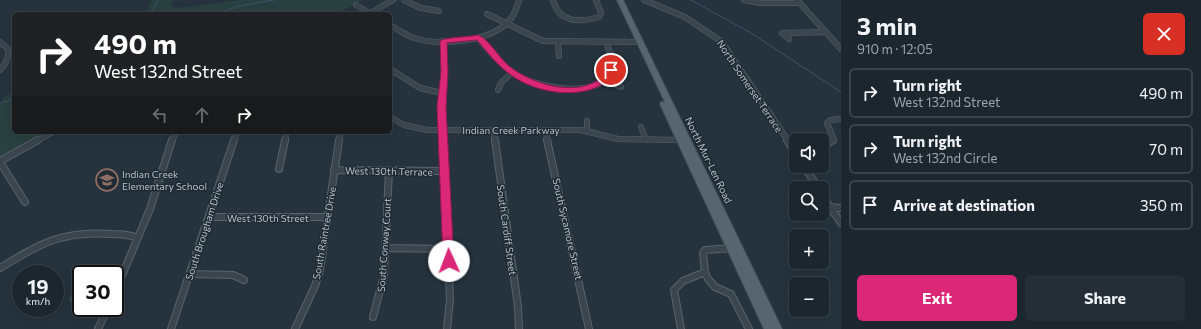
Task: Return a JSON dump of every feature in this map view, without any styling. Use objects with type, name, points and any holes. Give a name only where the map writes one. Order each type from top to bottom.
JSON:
[{"type":"main road","name":"North Mur-Len Road","points":[[615,0],[638,42]]},
{"type":"main road","name":"North Mur-Len Road","points":[[620,0],[683,140],[735,248],[777,329]]},
{"type":"main road","name":"North Mur-Len Road","points":[[735,248],[769,329]]},
{"type":"street","points":[[373,12],[393,0]]},
{"type":"street","points":[[404,0],[424,9],[440,11]]},
{"type":"street","points":[[392,26],[415,39],[443,41],[478,38],[491,34],[507,24],[514,15],[519,0]]},
{"type":"street","points":[[553,0],[557,12],[564,17],[592,19],[599,17],[601,13],[596,0]]},
{"type":"street","name":"North Somerset Terrace","points":[[644,0],[664,7],[712,34],[722,42],[789,144]]},
{"type":"street","points":[[744,0],[760,3],[799,2],[841,49]]},
{"type":"street","points":[[356,5],[367,12]]},
{"type":"street","points":[[487,14],[540,40],[558,42],[638,42]]},
{"type":"street","points":[[789,39],[782,33],[826,32]]},
{"type":"street","points":[[478,38],[493,55],[512,72],[531,83],[559,89],[588,87],[604,79],[610,73],[612,63],[606,42]]},
{"type":"street","points":[[443,41],[445,72],[442,93],[444,171],[450,299],[447,329]]},
{"type":"street","points":[[0,42],[8,48],[9,54],[6,62],[0,70]]},
{"type":"street","points":[[558,42],[560,56]]},
{"type":"street","points":[[392,70],[420,88],[442,93]]},
{"type":"street","points":[[498,90],[501,83],[512,72]]},
{"type":"street","points":[[604,79],[621,87]]},
{"type":"street","name":"Indian Creek Parkway","points":[[392,119],[397,123],[412,128],[494,131],[587,131],[618,139],[683,140]]},
{"type":"street","points":[[829,142],[834,140],[827,123],[830,120],[841,119]]},
{"type":"street","points":[[586,121],[587,131]]},
{"type":"street","points":[[641,127],[646,140]]},
{"type":"street","name":"South Sycamore Street","points":[[545,130],[584,299],[589,329]]},
{"type":"street","name":"South Cardiff Street","points":[[494,131],[518,307],[519,329]]},
{"type":"street","points":[[25,202],[0,162],[50,134]]},
{"type":"street","points":[[124,271],[157,191],[165,160],[175,134]]},
{"type":"street","name":"South Brougham Drive","points":[[172,329],[236,134]]},
{"type":"street","points":[[279,169],[287,134]]},
{"type":"street","name":"South Raintree Drive","points":[[294,329],[315,286],[320,270],[340,134]]},
{"type":"street","name":"West 130th Terrace","points":[[334,170],[444,171]]},
{"type":"street","name":"South Conway Court","points":[[373,317],[382,288],[386,248],[389,171]]},
{"type":"street","points":[[830,207],[841,208]]},
{"type":"street","points":[[830,207],[841,223]]},
{"type":"street","name":"West 130th Street","points":[[209,217],[327,217]]},
{"type":"street","points":[[0,268],[40,245],[67,235],[88,233],[132,235],[138,238]]},
{"type":"street","points":[[386,248],[448,249]]},
{"type":"street","points":[[735,248],[705,250],[703,253],[705,272],[715,287],[731,294],[749,329]]},
{"type":"street","points":[[681,329],[674,290],[676,286],[705,272]]},
{"type":"street","points":[[190,274],[233,275],[244,280]]},
{"type":"street","points":[[98,329],[104,317]]},
{"type":"green space","points":[[152,0],[173,0],[171,6],[176,8],[241,0],[362,0],[341,12],[146,12]]},
{"type":"green space","points":[[12,94],[12,134],[45,134],[0,159],[0,103],[5,96]]},
{"type":"waterway","points":[[151,12],[158,0]]},
{"type":"waterway","points":[[222,12],[239,6],[274,0]]},
{"type":"waterway","points":[[691,0],[751,33],[841,92]]},
{"type":"waterway","points":[[0,103],[12,100]]},
{"type":"place","name":"Indian Creek Elementary School","points":[[107,180]]},
{"type":"route","points":[[449,261],[442,107],[445,72],[443,41],[478,38],[505,67],[518,76],[531,83],[559,89],[577,89],[592,86],[608,76],[611,70]]}]
